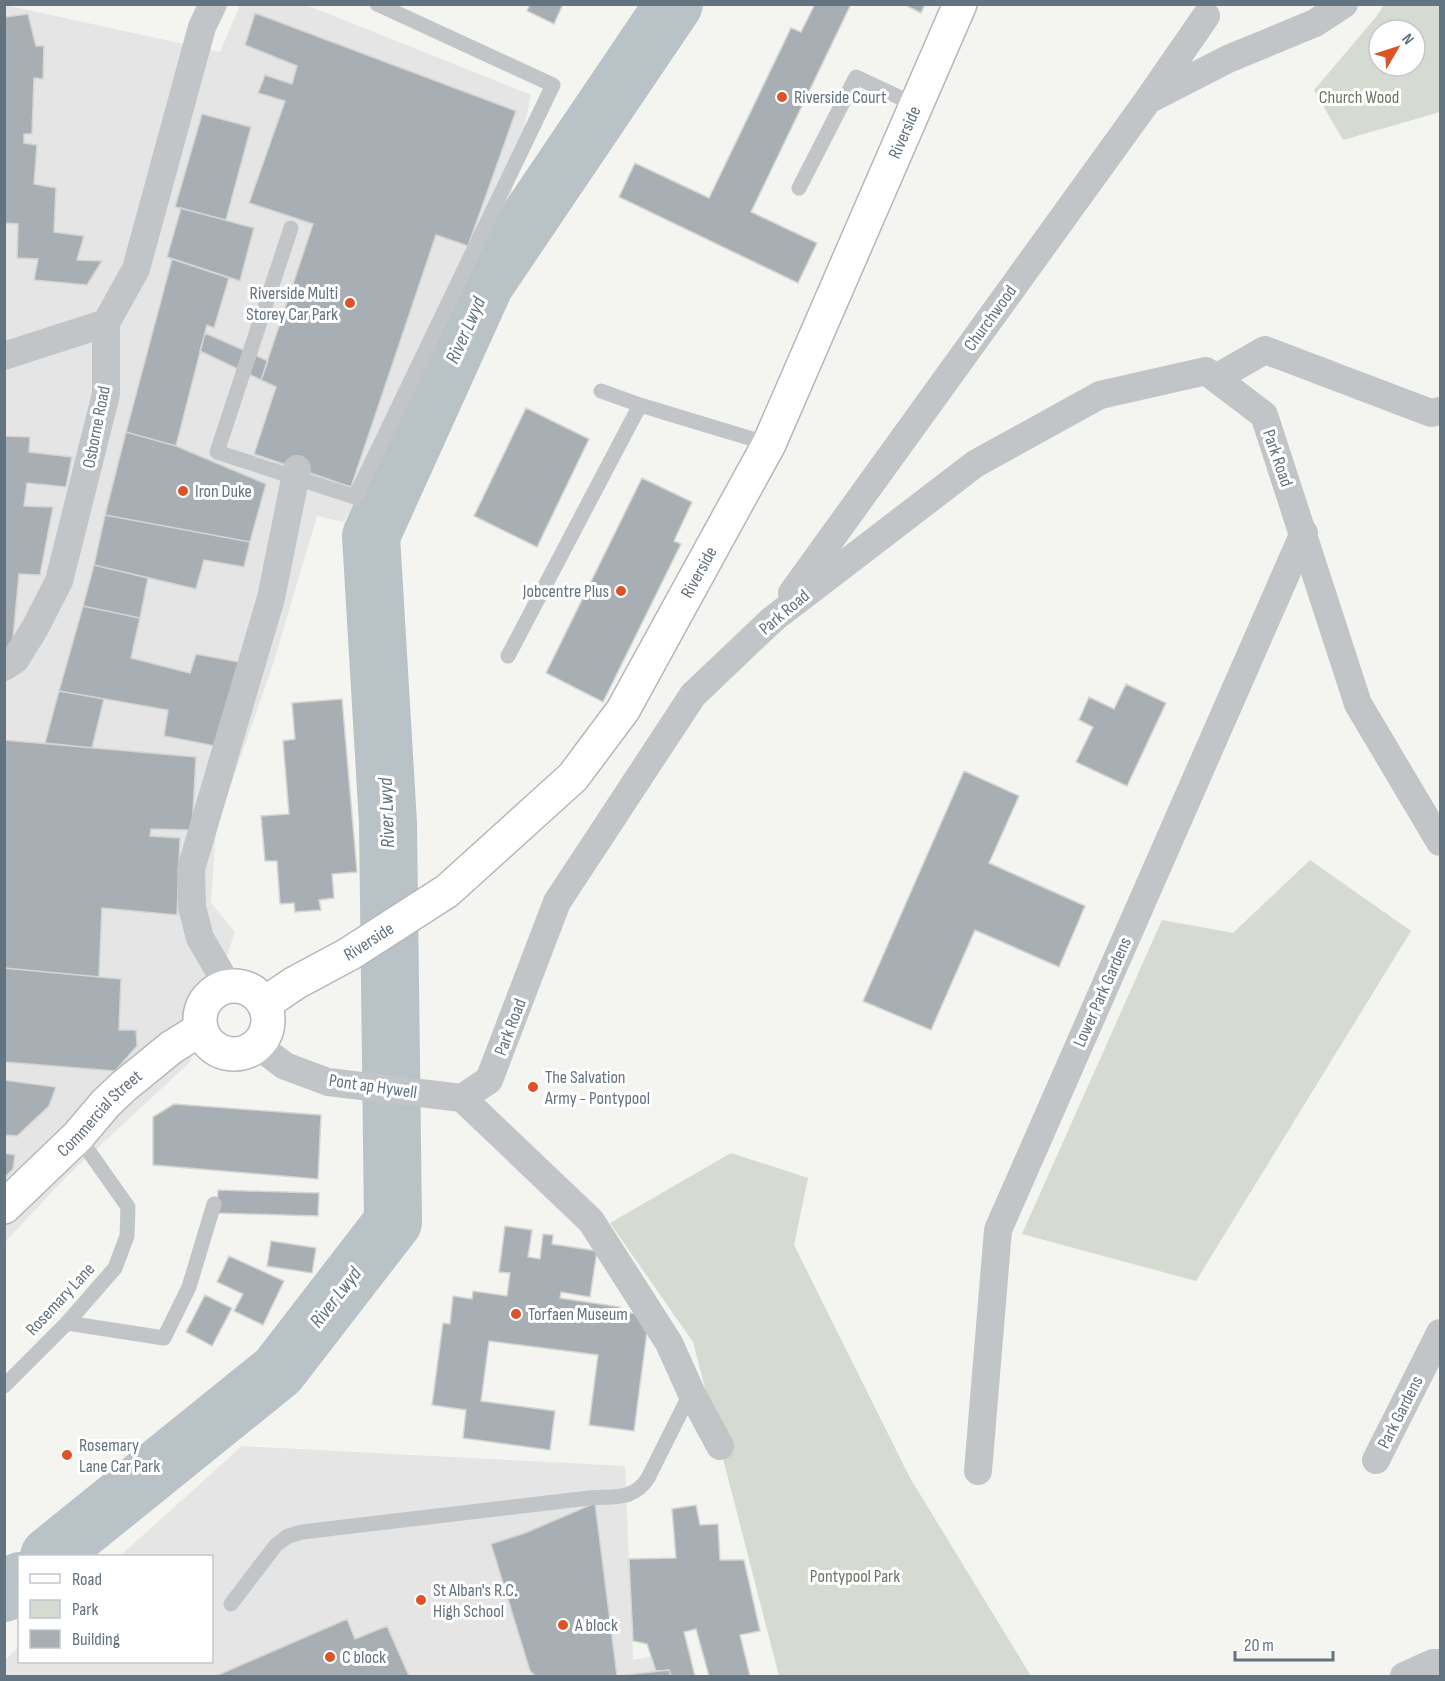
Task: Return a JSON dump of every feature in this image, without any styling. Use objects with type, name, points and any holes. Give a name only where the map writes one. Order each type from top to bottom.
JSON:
[{"type":"street","name":"Osborne Road","points":[[4,667],[15,660],[35,628],[59,581],[106,394],[106,323],[136,269],[202,27],[213,4]]},
{"type":"street","name":"Riverside","points":[[264,1004],[295,983],[349,954],[447,891],[573,777],[623,710],[769,444],[960,4]]},
{"type":"street","points":[[1148,100],[1228,59],[1315,23],[1344,4]]},
{"type":"street","name":"Churchwood","points":[[773,619],[1148,100],[1206,16]]},
{"type":"street","points":[[4,356],[106,323]]},
{"type":"street","points":[[1216,378],[1265,350],[1431,413],[1440,411]]},
{"type":"street","name":"Park Road","points":[[452,1097],[489,1080],[557,902],[693,695],[773,619],[975,464],[1100,396],[1206,370],[1264,415],[1358,704],[1440,843]]},
{"type":"street","points":[[228,986],[200,938],[192,907],[191,869],[271,598],[296,473]]},
{"type":"street","name":"Lower Park Gardens","points":[[978,1471],[998,1230],[1304,533]]},
{"type":"street","points":[[228,986],[249,989],[258,995],[268,1014],[268,1025],[258,1045],[237,1054],[225,1053],[215,1048],[201,1029],[200,1018],[209,997],[217,990],[228,986]]},
{"type":"street","name":"Commercial Street","points":[[4,1206],[78,1136],[124,1086],[172,1047],[201,1029]]},
{"type":"street","name":"Pont ap Hywell","points":[[258,1045],[285,1066],[328,1082],[452,1097]]},
{"type":"street","points":[[452,1097],[591,1221],[669,1343],[691,1392],[720,1446]]},
{"type":"street","name":"Park Gardens","points":[[1376,1460],[1440,1333]]},
{"type":"street","points":[[1404,1677],[1433,1663],[1440,1663]]},
{"type":"lane","points":[[291,228],[217,452],[296,473],[355,497],[554,85],[377,4]]},
{"type":"lane","points":[[800,188],[856,77],[916,105]]},
{"type":"lane","points":[[601,391],[769,444]]},
{"type":"lane","points":[[507,656],[640,405]]},
{"type":"lane","name":"Rosemary Lane","points":[[4,1386],[67,1323],[115,1268],[127,1236],[128,1207],[78,1136]]},
{"type":"lane","points":[[67,1323],[164,1338],[189,1287],[214,1204]]},
{"type":"lane","points":[[231,1604],[276,1545],[288,1536],[566,1500],[628,1496],[640,1489],[648,1478],[691,1392]]},
{"type":"shaded area","points":[[5,5],[220,52],[240,5],[306,5],[531,95],[501,242],[344,522],[317,516],[274,661],[216,828],[211,903],[235,932],[190,1062],[67,1176],[5,1242]]},
{"type":"shaded area","name":"St Alban's R.C. High School","points":[[242,1446],[625,1466],[633,1660],[680,1651],[686,1676],[5,1676],[4,1661],[18,1648],[18,1663],[213,1663],[213,1555],[121,1555]]},
{"type":"green space","name":"Church Wood","points":[[1384,5],[1440,5],[1440,112],[1343,140],[1314,90],[1367,28],[1367,78],[1427,78],[1427,18],[1375,18]]},
{"type":"green space","points":[[1310,860],[1411,931],[1196,1281],[1022,1234],[1162,920],[1233,933]]},
{"type":"green space","name":"Pontypool Park","points":[[731,1153],[808,1178],[794,1245],[910,1478],[1031,1676],[779,1676],[693,1342],[610,1223]]},
{"type":"building","points":[[530,4],[563,4],[554,24],[527,11]]},
{"type":"building","name":"Riverside Court","points":[[815,4],[851,4],[751,212],[817,243],[798,283],[619,197],[635,163],[709,198],[791,28],[801,32]]},
{"type":"building","points":[[903,4],[925,4],[921,13]]},
{"type":"building","name":"Riverside Multi Storey Car Park","points":[[255,13],[516,111],[468,246],[436,235],[351,487],[254,454],[276,387],[261,380],[313,224],[249,203],[285,101],[258,93],[265,75],[292,84],[297,66],[245,45]]},
{"type":"building","points":[[28,14],[36,46],[44,46],[43,79],[34,78],[32,134],[24,134],[24,143],[37,145],[34,184],[56,188],[54,232],[84,236],[77,260],[102,261],[87,285],[34,280],[38,259],[17,258],[18,224],[4,223],[4,15],[5,17]]},
{"type":"building","points":[[202,114],[251,127],[226,220],[175,207]]},
{"type":"building","points":[[181,208],[254,228],[240,281],[167,257]]},
{"type":"building","points":[[172,259],[229,278],[214,328],[207,325],[176,446],[126,432]]},
{"type":"building","points":[[205,333],[268,361],[261,380],[200,351]]},
{"type":"building","points":[[526,408],[589,439],[537,547],[474,516]]},
{"type":"building","points":[[126,432],[176,446],[266,484],[250,542],[105,515]]},
{"type":"building","points":[[4,436],[30,437],[29,452],[72,457],[66,487],[27,483],[24,506],[53,507],[40,575],[19,574],[12,649],[4,649]]},
{"type":"building","points":[[642,478],[692,502],[674,541],[681,544],[603,702],[546,673]]},
{"type":"building","points":[[105,515],[250,542],[244,567],[204,560],[196,589],[94,565]]},
{"type":"building","points":[[94,565],[148,578],[140,618],[83,606]]},
{"type":"building","points":[[83,606],[140,618],[131,658],[190,673],[196,654],[244,663],[220,747],[164,736],[168,710],[59,691]]},
{"type":"building","points":[[1126,684],[1166,703],[1127,786],[1076,762],[1093,727],[1079,720],[1089,697],[1114,709]]},
{"type":"building","points":[[59,691],[104,699],[92,748],[45,743]]},
{"type":"building","points":[[342,699],[357,872],[332,874],[334,898],[319,900],[321,910],[295,912],[294,903],[280,904],[277,861],[265,861],[261,816],[289,814],[283,741],[295,739],[292,703]]},
{"type":"building","points":[[4,740],[196,757],[192,830],[151,829],[150,836],[180,838],[177,915],[102,908],[99,977],[4,968]]},
{"type":"building","points":[[964,771],[1019,796],[989,863],[1085,906],[1059,967],[975,930],[931,1030],[863,1001]]},
{"type":"building","points":[[4,968],[121,979],[119,1030],[136,1030],[137,1046],[115,1071],[4,1062]]},
{"type":"building","points":[[4,1080],[56,1087],[49,1106],[17,1136],[4,1135]]},
{"type":"building","points":[[174,1104],[321,1115],[318,1179],[153,1165],[153,1117]]},
{"type":"building","points":[[4,1153],[15,1155],[13,1169],[4,1178]]},
{"type":"building","points":[[218,1190],[319,1193],[318,1216],[217,1213]]},
{"type":"building","points":[[505,1226],[532,1230],[528,1257],[540,1259],[543,1234],[553,1235],[552,1244],[597,1251],[590,1297],[561,1292],[560,1298],[620,1307],[619,1311],[649,1316],[634,1431],[589,1425],[598,1355],[489,1341],[481,1401],[555,1411],[550,1450],[463,1438],[466,1410],[432,1405],[443,1323],[450,1324],[453,1296],[472,1299],[473,1291],[507,1296],[510,1273],[499,1272]]},
{"type":"building","points":[[271,1241],[316,1248],[312,1273],[267,1266]]},
{"type":"building","points":[[229,1256],[284,1281],[263,1325],[234,1311],[243,1294],[217,1282]]},
{"type":"building","points":[[205,1295],[232,1308],[212,1346],[186,1332]]},
{"type":"building","name":"A block","points":[[595,1503],[617,1676],[536,1676],[530,1671],[491,1544],[525,1533]]},
{"type":"building","points":[[696,1505],[700,1525],[718,1524],[720,1560],[744,1560],[760,1631],[740,1635],[750,1676],[709,1676],[696,1629],[684,1632],[695,1676],[671,1676],[669,1670],[656,1671],[647,1644],[633,1641],[629,1559],[676,1558],[672,1509]]},
{"type":"building","name":"C block","points":[[347,1619],[355,1639],[387,1626],[409,1676],[218,1675]]},
{"type":"building","points":[[669,1670],[671,1676],[617,1676]]},
{"type":"waterway","name":"River Lwyd","points":[[50,1555],[278,1371],[393,1222],[388,823],[371,536],[485,284],[674,4]]},
{"type":"waterway","name":"River Lwyd","points":[[4,1593],[18,1582]]},
{"type":"place","name":"Riverside Court","points":[[782,97]]},
{"type":"place","name":"Riverside Multi Storey Car Park","points":[[350,303]]},
{"type":"place","name":"Iron Duke","points":[[183,491]]},
{"type":"place","name":"Jobcentre Plus","points":[[621,591]]},
{"type":"place","name":"The Salvation Army - Pontypool","points":[[533,1087]]},
{"type":"place","name":"Torfaen Museum","points":[[516,1314]]},
{"type":"place","name":"Rosemary Lane Car Park","points":[[67,1455]]},
{"type":"place","name":"St Alban's R.C. High School","points":[[421,1600]]},
{"type":"place","name":"A block","points":[[563,1625]]},
{"type":"place","name":"C block","points":[[330,1657]]}]
